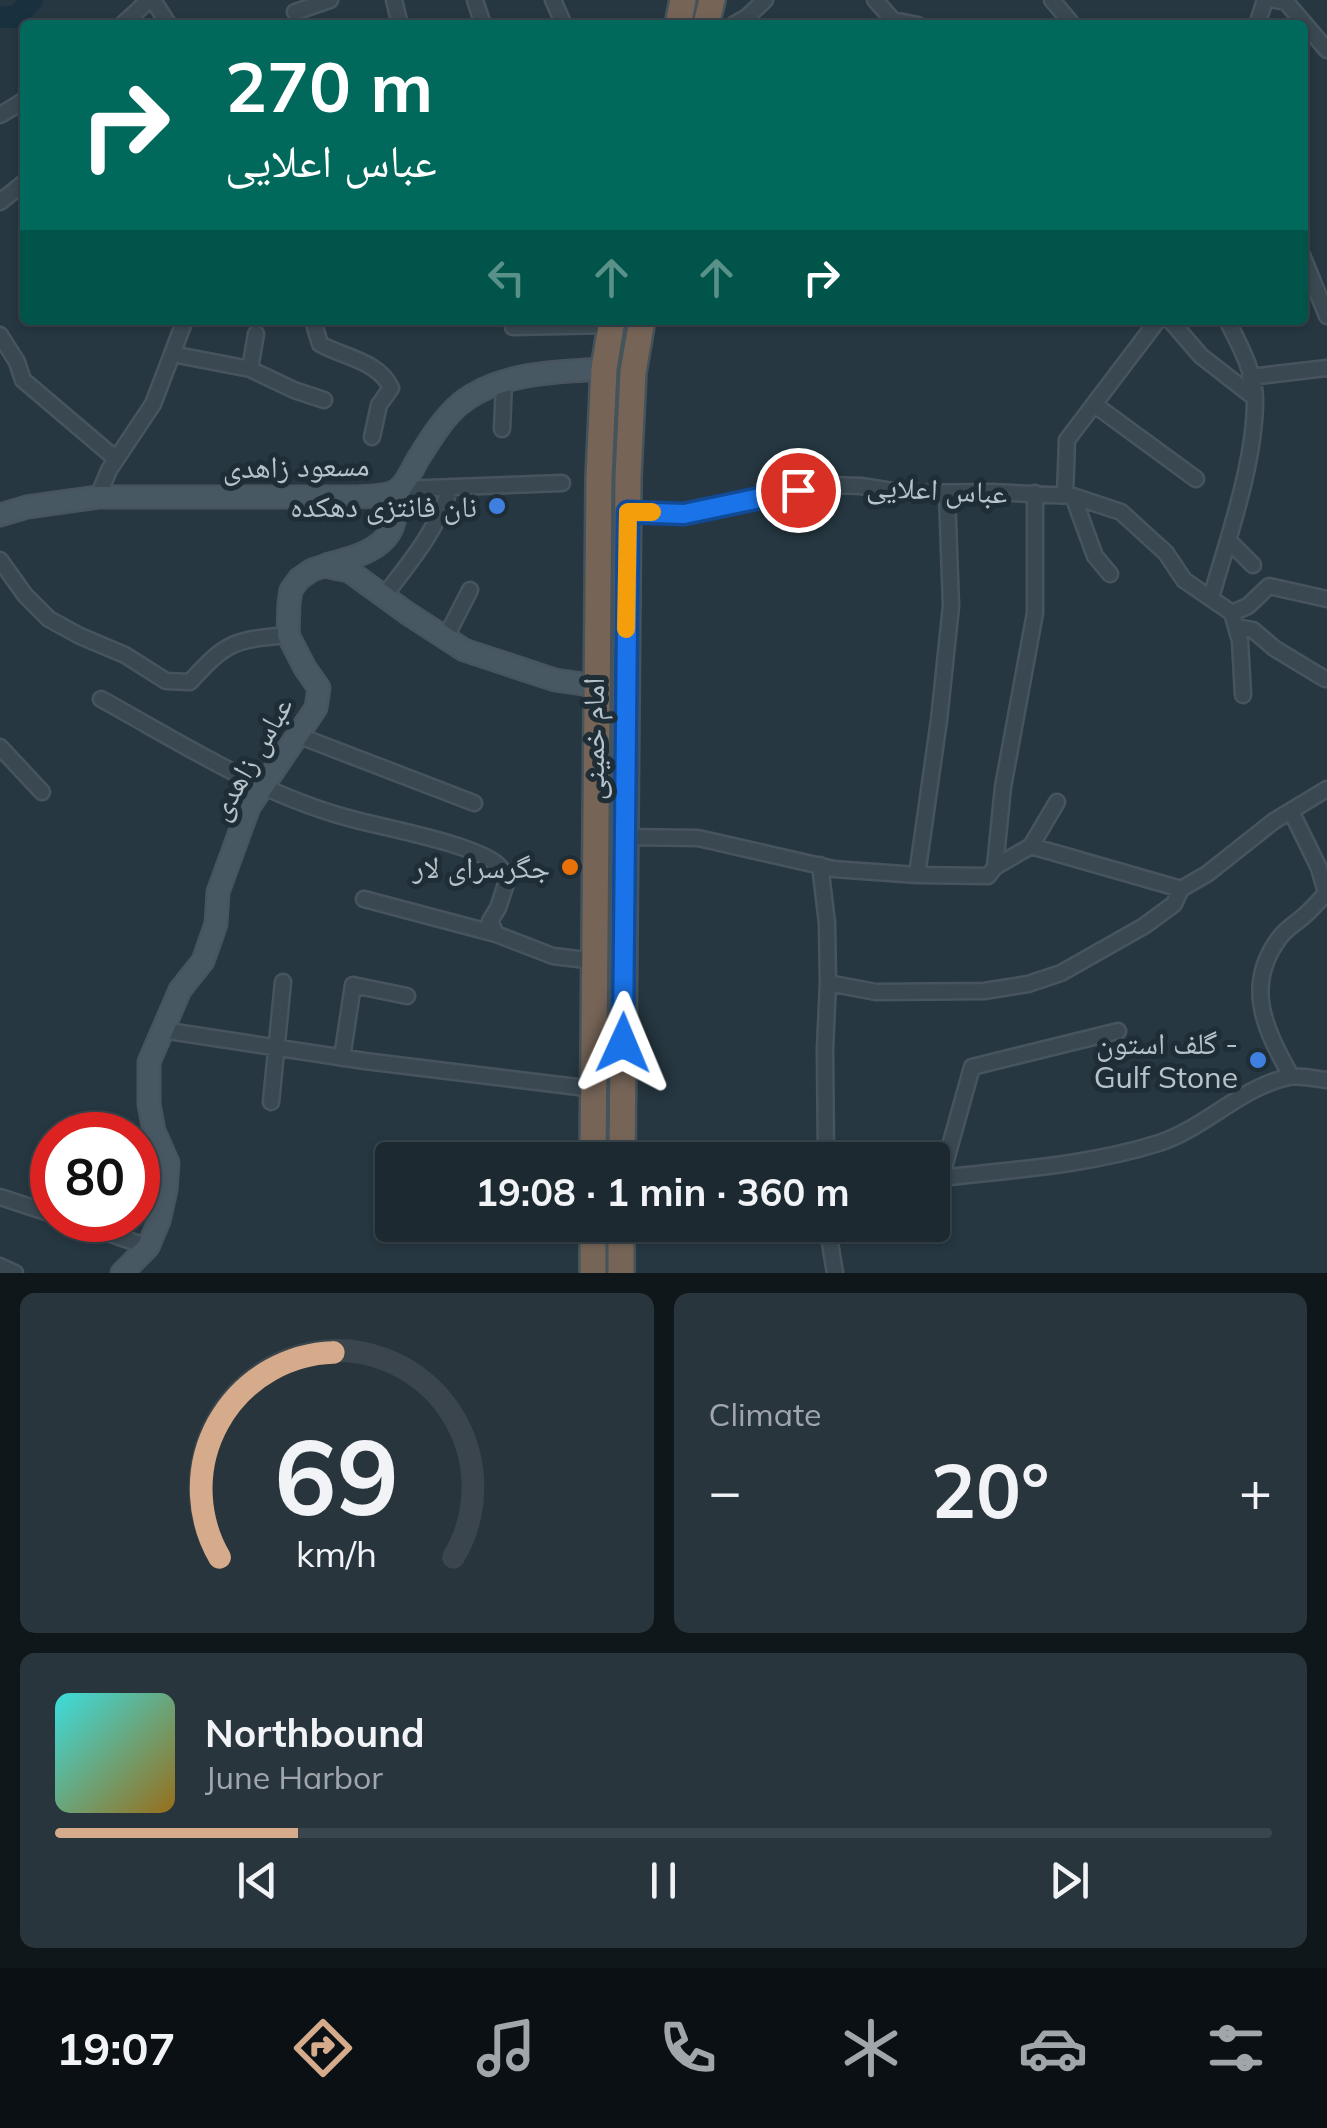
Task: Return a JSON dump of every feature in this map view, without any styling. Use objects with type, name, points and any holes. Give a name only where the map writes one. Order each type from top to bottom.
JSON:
[{"type":"highway","name":"امام خمینی","points":[[594,1142],[598,476],[604,369],[612,325]]},
{"type":"highway","name":"امام خمینی","points":[[622,1142],[628,512],[633,372],[641,325]]},
{"type":"highway","points":[[595,961],[624,966]]},
{"type":"highway","points":[[592,1273],[593,1242]]},
{"type":"highway","points":[[621,1242],[621,1273]]},
{"type":"street","points":[[128,20],[151,0]]},
{"type":"street","points":[[294,12],[330,0]]},
{"type":"street","points":[[741,20],[766,0]]},
{"type":"street","points":[[875,0],[893,20]]},
{"type":"street","points":[[1052,0],[1069,20]]},
{"type":"street","points":[[1283,1],[1300,20]]},
{"type":"street","points":[[1308,29],[1327,50]]},
{"type":"street","points":[[0,202],[20,186]]},
{"type":"street","points":[[1308,269],[1325,307]]},
{"type":"street","points":[[98,498],[109,470],[153,404],[183,325]]},
{"type":"street","points":[[316,325],[320,344],[356,358],[390,382],[391,388],[379,405],[372,437]]},
{"type":"street","points":[[513,325],[562,325]]},
{"type":"street","points":[[1110,574],[1094,556],[1069,495],[1068,440],[1154,325]]},
{"type":"street","points":[[1174,325],[1201,356],[1255,398]]},
{"type":"street","points":[[1212,598],[1249,455],[1255,398],[1245,355],[1229,325]]},
{"type":"street","points":[[250,369],[256,334]]},
{"type":"street","points":[[0,335],[23,380],[116,459]]},
{"type":"street","points":[[172,354],[250,369],[324,400]]},
{"type":"street","points":[[1250,377],[1327,368]]},
{"type":"street","name":"مسعود زاهدی","points":[[0,515],[27,507],[98,498],[387,494],[400,489],[436,432],[460,404],[490,386],[551,372],[604,369]]},
{"type":"street","points":[[502,429],[504,382]]},
{"type":"street","points":[[1095,405],[1196,479]]},
{"type":"street","points":[[0,560],[49,619],[166,680],[190,682],[229,645],[288,635],[290,590],[312,570],[374,548],[384,539],[392,528],[400,489],[562,483]]},
{"type":"street","name":"عباس اعلایی","points":[[628,512],[684,514],[829,485],[904,493],[1069,495],[1122,512],[1166,554],[1184,580],[1212,598],[1234,620],[1325,679]]},
{"type":"street","points":[[384,596],[429,536],[450,487]]},
{"type":"street","points":[[917,875],[951,606],[947,493]]},
{"type":"street","points":[[995,867],[1003,787],[1035,613],[1034,494]]},
{"type":"street","points":[[1228,540],[1253,565]]},
{"type":"street","points":[[324,566],[350,572],[464,650],[554,680],[597,686]]},
{"type":"street","points":[[1243,695],[1240,641],[1234,620],[1269,586],[1327,599]]},
{"type":"street","points":[[446,638],[470,590]]},
{"type":"street","name":"عباس زاهدی","points":[[122,1273],[148,1247],[166,1190],[168,1163],[154,1132],[149,1062],[180,990],[203,962],[216,924],[218,892],[248,807],[316,708],[318,688],[288,635]]},
{"type":"street","points":[[101,698],[261,788],[344,818],[458,845],[483,855],[500,866],[507,881],[490,920],[496,934]]},
{"type":"street","points":[[297,735],[474,802]]},
{"type":"street","points":[[0,747],[42,792]]},
{"type":"street","points":[[828,983],[876,992],[984,992],[1028,984],[1061,972],[1144,926],[1174,904],[1181,890],[1327,789]]},
{"type":"street","points":[[625,837],[698,838],[834,868],[988,876],[995,867],[1030,846],[1057,802]]},
{"type":"street","points":[[1291,811],[1319,868],[1326,893],[1281,934],[1262,967],[1259,1006],[1291,1076]]},
{"type":"street","points":[[1030,846],[1181,890]]},
{"type":"street","points":[[820,865],[827,923],[826,1142]]},
{"type":"street","points":[[364,900],[496,934],[552,956],[595,961]]},
{"type":"street","points":[[271,1102],[284,982]]},
{"type":"street","points":[[342,1058],[353,985],[407,996]]},
{"type":"street","points":[[162,1030],[342,1058],[594,1089]]},
{"type":"street","points":[[948,1142],[972,1067],[1118,1031]]},
{"type":"street","points":[[950,1177],[1101,1158],[1164,1142],[1254,1090],[1291,1076],[1327,1080]]},
{"type":"street","points":[[0,1197],[30,1207]]},
{"type":"street","points":[[134,1242],[148,1247]]},
{"type":"street","points":[[830,1242],[835,1273]]},
{"type":"street","points":[[0,1266],[15,1273]]},
{"type":"waterway","points":[[0,17],[16,17],[32,0]]},
{"type":"slow traffic","points":[[626,629],[628,512],[652,512]]},
{"type":"place","name":"نان فانتزی دهکده","points":[[497,506]]},
{"type":"place","name":"جگرسرای لار","points":[[570,867]]},
{"type":"place","name":"گلف استون - Gulf Stone","points":[[1258,1060]]},
{"type":"route","points":[[623,1043],[628,512],[684,514],[798,490]]}]
